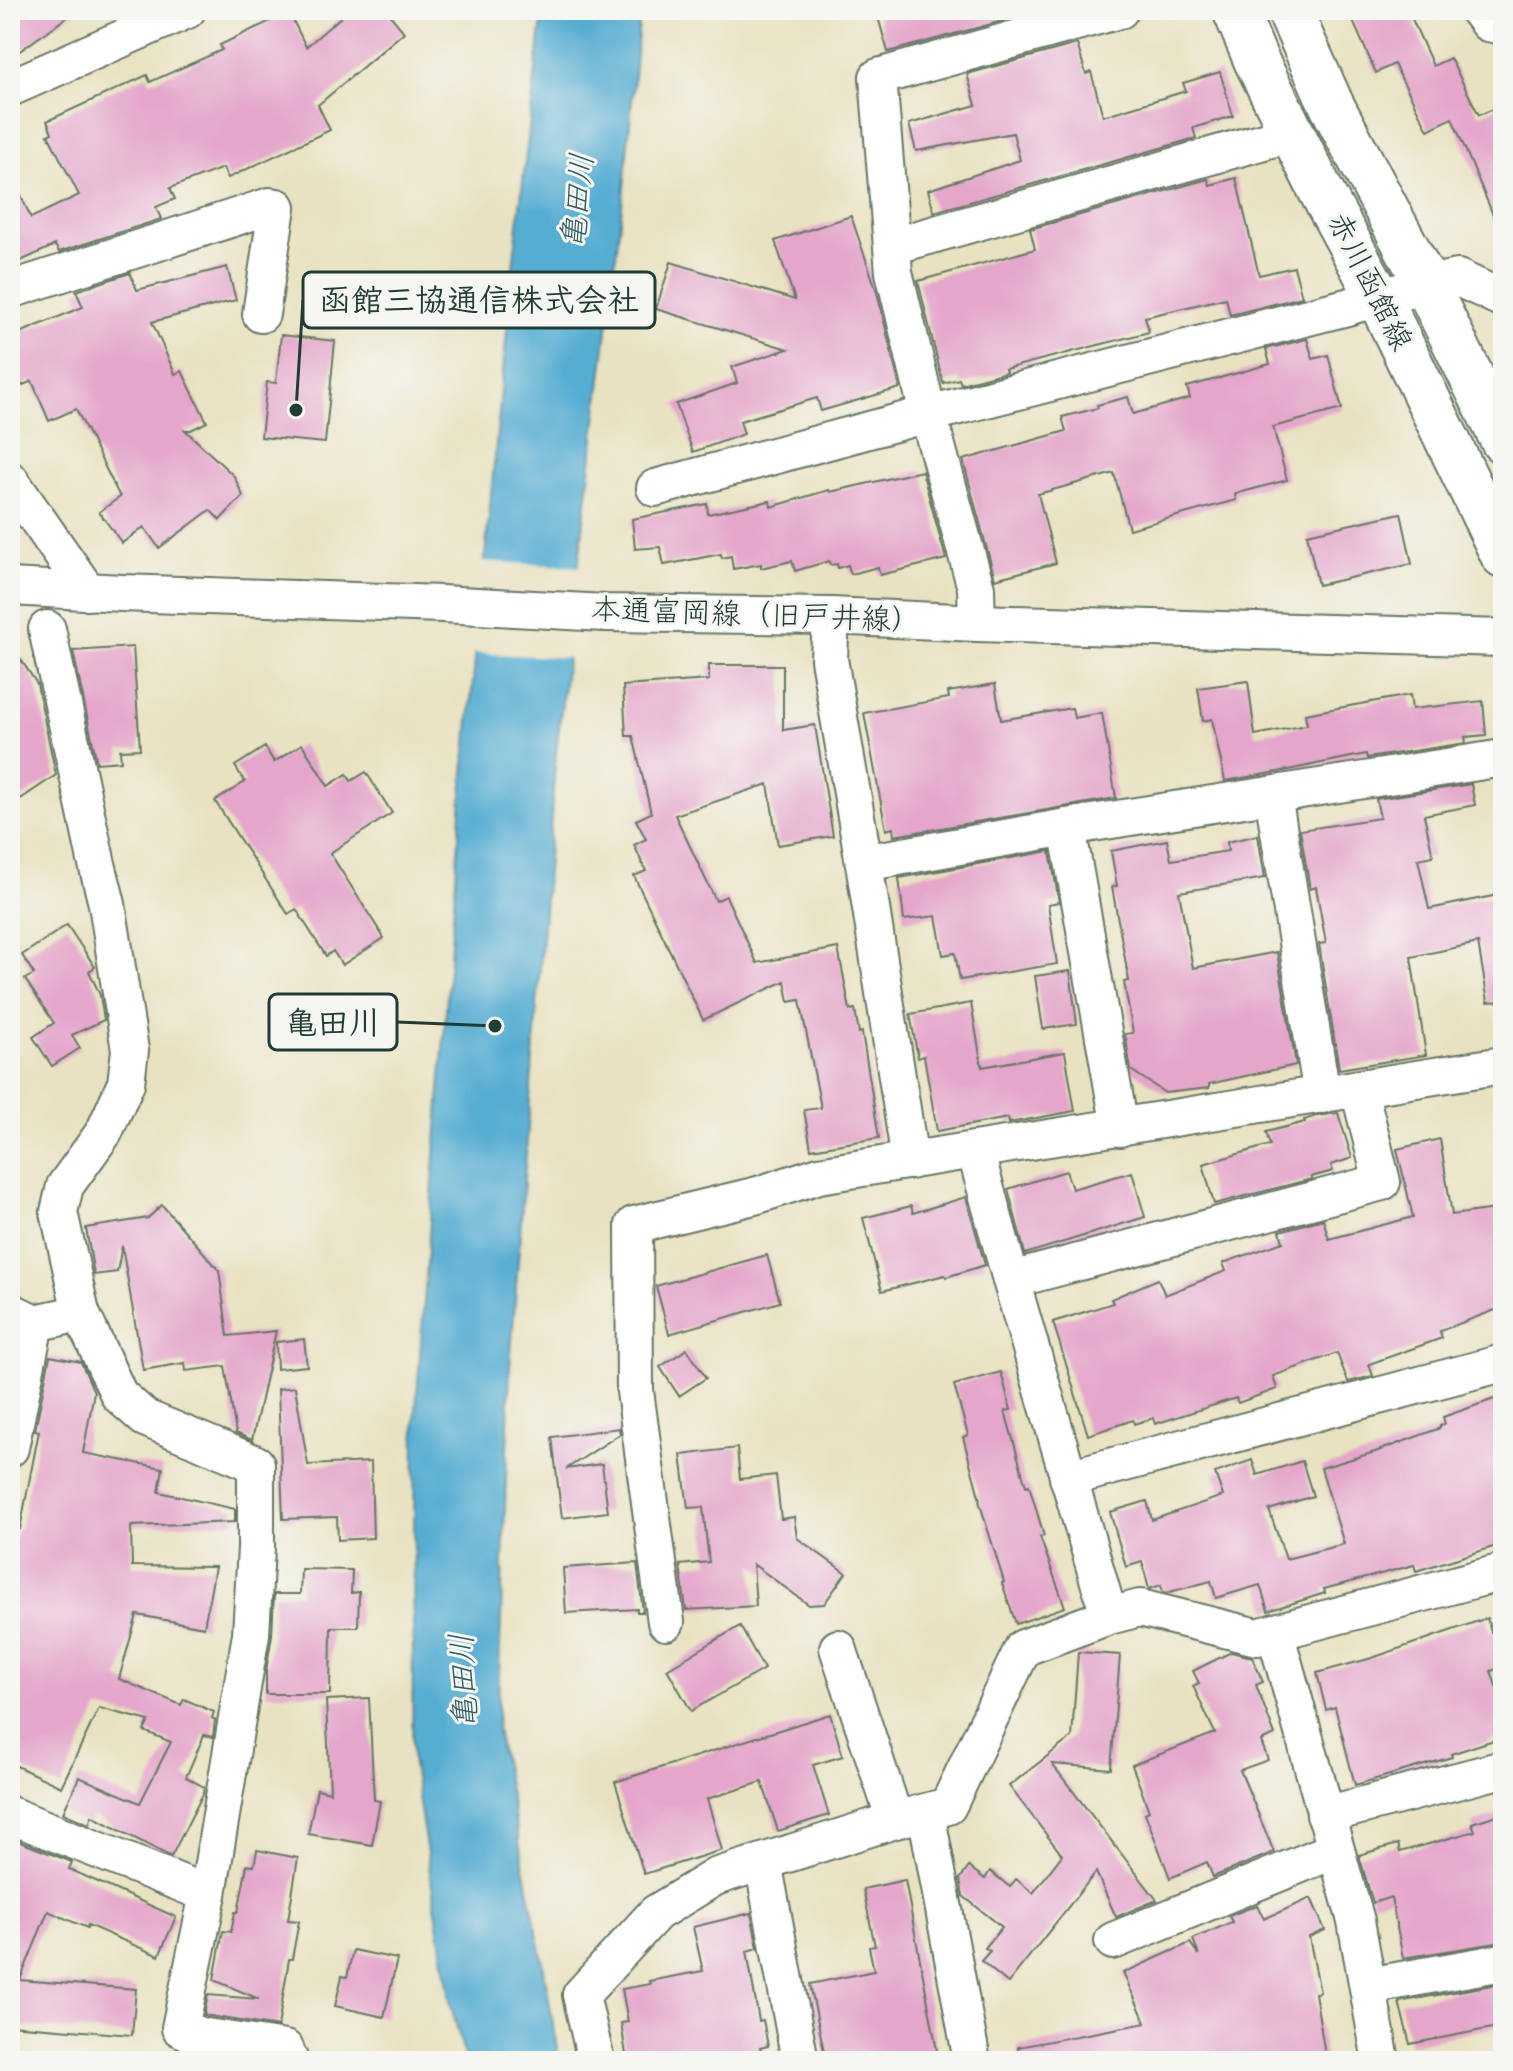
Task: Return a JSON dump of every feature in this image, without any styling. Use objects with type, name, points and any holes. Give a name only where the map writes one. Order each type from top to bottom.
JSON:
[{"type":"main road","name":"赤川函館線","points":[[1235,10],[1256,60],[1378,296],[1503,555]]},
{"type":"main road","name":"赤川函館線","points":[[1289,10],[1332,106],[1426,284],[1503,441]]},
{"type":"street","points":[[10,88],[122,23],[187,10]]},
{"type":"street","points":[[977,623],[976,588],[928,414],[894,272],[878,77],[1028,22],[1120,10]]},
{"type":"street","points":[[1478,10],[1488,23],[1503,26]]},
{"type":"street","points":[[893,246],[1292,133]]},
{"type":"street","points":[[10,290],[270,206],[277,207],[261,314]]},
{"type":"street","points":[[655,488],[1426,284],[1458,278],[1503,299]]},
{"type":"street","points":[[10,480],[88,592]]},
{"type":"street","name":"本通富岡線（旧戸井線）","points":[[10,587],[605,613],[831,616],[1503,638]]},
{"type":"street","points":[[831,616],[829,659],[910,1161]]},
{"type":"street","points":[[47,629],[107,904],[130,1050],[126,1083],[104,1132],[65,1186],[59,1212],[81,1313],[119,1395],[145,1418],[256,1464],[256,1548],[251,1634],[208,1894],[180,2028],[200,2036],[285,2049],[290,2061]]},
{"type":"street","points":[[864,863],[1067,827],[1503,758]]},
{"type":"street","points":[[1273,795],[1322,1095]]},
{"type":"street","points":[[1067,827],[1120,1128]]},
{"type":"street","points":[[666,1622],[635,1391],[634,1225],[758,1195],[819,1175],[1503,1065]]},
{"type":"street","points":[[1011,1280],[1382,1182],[1359,1089]]},
{"type":"street","points":[[975,1150],[1109,1616]]},
{"type":"street","points":[[10,1448],[23,1317],[81,1313]]},
{"type":"street","points":[[1068,1478],[1503,1363]]},
{"type":"street","points":[[596,2061],[581,1995],[656,1913],[715,1877],[948,1806],[1023,1648],[1109,1616],[1140,1608],[1257,1637],[1503,1572]]},
{"type":"street","points":[[1275,1632],[1356,1921],[1381,2061]]},
{"type":"street","points":[[838,1648],[910,1816],[972,2061]]},
{"type":"street","points":[[1325,1815],[1503,1769]]},
{"type":"street","points":[[10,1815],[208,1894]]},
{"type":"street","points":[[1113,1941],[1335,1850]]},
{"type":"street","points":[[763,1862],[800,2061]]},
{"type":"street","points":[[1368,1986],[1503,1962]]},
{"type":"water","points":[[543,10],[640,10],[624,189],[556,752],[510,1368],[497,1730],[542,1957],[559,2061],[466,2061],[451,2006],[412,1759],[415,1422],[463,783],[514,258]]},
{"type":"pier","points":[[480,561],[582,567],[571,658],[471,653]]},
{"type":"building","points":[[10,10],[77,10],[10,58]]},
{"type":"building","points":[[349,10],[386,10],[404,32],[318,105],[330,130],[228,178],[223,168],[170,188],[175,199],[156,207],[161,219],[59,252],[55,245],[10,266],[10,171],[31,218],[79,195],[48,135],[52,133],[47,121],[147,75],[150,82],[222,50],[220,45],[289,12],[306,47]]},
{"type":"building","points":[[876,10],[1028,10],[1028,14],[888,52]]},
{"type":"building","points":[[1348,10],[1408,10],[1433,66],[1450,58],[1479,115],[1503,105],[1503,238],[1452,118],[1428,130],[1394,64],[1376,73]]},
{"type":"building","points":[[1077,44],[1086,74],[1091,72],[1103,116],[1186,91],[1183,83],[1220,72],[1233,116],[1193,128],[1196,138],[934,212],[928,190],[1020,160],[1013,133],[916,151],[909,124],[976,105],[967,74]]},
{"type":"building","points":[[1236,178],[1259,275],[1294,267],[1302,297],[1230,315],[1226,298],[1145,317],[1149,332],[1005,369],[1006,372],[961,384],[959,379],[943,383],[918,281],[1035,249],[1030,229],[1208,179],[1210,185]]},
{"type":"building","points":[[851,216],[877,292],[900,388],[821,411],[817,398],[740,421],[744,434],[693,452],[676,404],[737,383],[732,367],[788,349],[656,309],[671,262],[795,300],[775,241]]},
{"type":"building","points":[[227,267],[236,300],[152,322],[175,374],[182,371],[207,422],[185,430],[234,476],[243,496],[220,520],[210,510],[159,548],[144,527],[122,543],[99,512],[120,497],[76,409],[49,421],[32,381],[10,391],[10,337],[83,307],[76,291],[130,273],[137,290]]},
{"type":"building","points":[[281,335],[335,341],[325,443],[261,437],[267,382],[276,383]]},
{"type":"building","points":[[1307,339],[1313,359],[1328,355],[1342,409],[1273,427],[1287,480],[1235,494],[1236,500],[1129,529],[1114,473],[1038,494],[1056,563],[995,579],[963,460],[1066,431],[1062,417],[1098,408],[1097,405],[1128,397],[1133,414],[1190,398],[1187,387],[1270,364],[1266,349]]},
{"type":"building","points":[[922,471],[946,559],[880,575],[878,567],[851,574],[848,565],[838,568],[837,564],[830,565],[829,561],[795,571],[792,561],[761,568],[761,564],[733,569],[731,556],[722,558],[721,554],[664,565],[660,547],[635,549],[632,519],[707,504],[708,514],[770,501],[771,507],[829,490]]},
{"type":"building","points":[[1401,513],[1412,564],[1318,585],[1307,534]]},
{"type":"building","points":[[10,643],[37,684],[56,775],[10,806]]},
{"type":"building","points":[[133,647],[140,749],[120,750],[121,761],[97,763],[73,651]]},
{"type":"building","points":[[709,665],[783,665],[783,730],[815,725],[833,836],[778,845],[768,784],[675,815],[716,901],[726,896],[757,963],[838,948],[850,1010],[855,1009],[859,1033],[862,1032],[879,1138],[811,1149],[804,1110],[821,1108],[800,1000],[789,1002],[785,981],[703,1020],[634,876],[646,871],[634,845],[646,839],[636,820],[651,813],[633,736],[626,736],[623,686],[709,680]]},
{"type":"building","points":[[1248,681],[1255,735],[1307,725],[1305,714],[1410,695],[1412,709],[1483,701],[1486,735],[1465,737],[1466,743],[1367,758],[1366,754],[1225,781],[1212,719],[1203,721],[1198,688]]},
{"type":"building","points":[[995,684],[1001,720],[1072,708],[1074,718],[1102,713],[1116,798],[894,836],[893,828],[886,830],[864,713],[949,698],[948,692]]},
{"type":"building","points":[[302,744],[328,786],[347,774],[351,781],[366,772],[392,813],[330,853],[384,938],[342,965],[333,951],[326,956],[296,909],[288,914],[215,801],[245,782],[235,766],[265,747],[274,762]]},
{"type":"building","points":[[1471,784],[1475,805],[1424,815],[1433,856],[1418,859],[1429,909],[1503,894],[1503,1001],[1488,1002],[1478,943],[1411,957],[1426,1055],[1339,1069],[1319,944],[1326,943],[1316,887],[1310,889],[1300,830],[1380,818],[1376,799]]},
{"type":"building","points":[[1258,835],[1265,878],[1179,892],[1193,968],[1277,952],[1296,1065],[1209,1084],[1209,1088],[1165,1093],[1131,1070],[1125,1034],[1133,1033],[1124,982],[1129,981],[1112,887],[1117,886],[1111,851],[1167,840],[1171,860],[1228,851],[1227,842]]},
{"type":"building","points":[[1050,851],[1059,902],[1048,904],[1057,964],[960,980],[955,953],[943,955],[936,916],[904,920],[899,878]]},
{"type":"building","points":[[67,925],[95,967],[89,971],[100,995],[104,1020],[72,1035],[80,1048],[52,1066],[33,1037],[54,1023],[25,979],[34,974],[22,955]]},
{"type":"building","points":[[1070,971],[1077,1024],[1043,1029],[1035,976]]},
{"type":"building","points":[[971,1003],[982,1067],[1065,1052],[1075,1111],[1009,1123],[1008,1118],[937,1131],[924,1056],[918,1058],[910,1014]]},
{"type":"building","points":[[1338,1113],[1352,1158],[1331,1165],[1333,1171],[1312,1179],[1214,1204],[1203,1164],[1270,1145],[1266,1132],[1316,1116]]},
{"type":"building","points":[[1440,1139],[1452,1215],[1503,1208],[1503,1307],[1440,1331],[1442,1338],[1369,1364],[1373,1376],[1348,1382],[1337,1353],[1273,1376],[1277,1389],[1238,1403],[1236,1398],[1155,1424],[1153,1418],[1134,1424],[1133,1420],[1088,1435],[1053,1322],[1113,1303],[1111,1299],[1158,1279],[1165,1295],[1226,1271],[1223,1263],[1283,1242],[1280,1231],[1323,1219],[1329,1239],[1413,1217],[1397,1149]]},
{"type":"building","points":[[1066,1171],[1072,1189],[1132,1172],[1145,1217],[1025,1254],[1008,1189]]},
{"type":"building","points":[[966,1197],[985,1265],[882,1291],[863,1218],[911,1206],[913,1213]]},
{"type":"building","points":[[162,1205],[219,1270],[228,1336],[276,1331],[252,1440],[236,1433],[225,1366],[186,1371],[185,1363],[143,1370],[122,1246],[117,1272],[94,1275],[86,1228],[148,1218]]},
{"type":"building","points":[[767,1255],[780,1302],[669,1334],[656,1286]]},
{"type":"building","points":[[304,1339],[307,1366],[277,1369],[276,1342]]},
{"type":"building","points":[[687,1349],[706,1378],[679,1396],[660,1367]]},
{"type":"building","points":[[50,1356],[81,1362],[94,1392],[83,1453],[163,1468],[159,1492],[235,1509],[235,1522],[131,1526],[132,1566],[215,1567],[204,1627],[137,1615],[119,1679],[181,1705],[184,1699],[214,1712],[213,1737],[204,1735],[186,1777],[204,1787],[203,1794],[171,1857],[92,1816],[89,1824],[63,1813],[79,1777],[140,1803],[171,1742],[144,1731],[149,1721],[99,1708],[61,1787],[10,1763],[10,1562],[17,1529],[20,1529]]},
{"type":"building","points":[[1001,1372],[1011,1410],[1005,1411],[1044,1536],[1040,1537],[1065,1607],[1016,1624],[979,1501],[963,1437],[968,1435],[954,1385]]},
{"type":"building","points":[[295,1387],[308,1465],[371,1462],[373,1538],[338,1540],[337,1517],[283,1519],[278,1389]]},
{"type":"building","points":[[1503,1396],[1503,1544],[1416,1571],[1414,1565],[1324,1589],[1325,1593],[1268,1611],[1260,1585],[1216,1598],[1211,1581],[1166,1593],[1161,1585],[1149,1589],[1142,1562],[1126,1567],[1110,1512],[1147,1501],[1152,1520],[1223,1496],[1215,1473],[1252,1460],[1257,1475],[1302,1461],[1313,1496],[1269,1510],[1286,1559],[1344,1544],[1321,1468],[1440,1428],[1445,1424],[1443,1417]]},
{"type":"building","points":[[619,1428],[620,1434],[566,1469],[602,1464],[608,1512],[562,1518],[552,1437]]},
{"type":"building","points":[[737,1448],[740,1479],[776,1475],[781,1519],[794,1517],[797,1538],[846,1573],[824,1604],[809,1605],[753,1564],[756,1606],[686,1610],[680,1565],[709,1562],[703,1507],[688,1508],[681,1455]]},
{"type":"building","points":[[637,1563],[643,1612],[637,1612],[637,1609],[566,1613],[563,1568]]},
{"type":"building","points":[[301,1569],[352,1570],[351,1593],[359,1592],[358,1627],[331,1627],[330,1694],[266,1694],[274,1594],[300,1594]]},
{"type":"building","points":[[1487,1618],[1491,1632],[1503,1628],[1503,1667],[1491,1671],[1503,1707],[1503,1737],[1451,1754],[1452,1757],[1355,1785],[1335,1707],[1326,1710],[1317,1673],[1372,1658]]},
{"type":"building","points":[[740,1626],[764,1669],[691,1711],[667,1669]]},
{"type":"building","points":[[1078,1652],[1120,1655],[1111,1769],[1052,1764],[1157,1900],[1116,1917],[1096,1872],[1008,1983],[981,1961],[990,1951],[985,1948],[1002,1927],[963,1896],[960,1879],[969,1867],[985,1879],[990,1871],[1010,1887],[1016,1879],[1033,1893],[1062,1855],[1009,1786],[1072,1737]]},
{"type":"building","points":[[1231,1652],[1252,1657],[1263,1682],[1256,1685],[1275,1735],[1261,1741],[1268,1760],[1240,1770],[1274,1852],[1213,1877],[1207,1862],[1170,1878],[1145,1813],[1149,1811],[1132,1765],[1215,1733],[1193,1686],[1199,1683],[1193,1671]]},
{"type":"building","points":[[369,1698],[374,1800],[380,1801],[372,1845],[308,1834],[317,1789],[330,1792],[326,1700]]},
{"type":"building","points":[[830,1714],[843,1756],[813,1765],[829,1815],[778,1831],[762,1782],[707,1799],[722,1850],[644,1874],[615,1782]]},
{"type":"building","points":[[1503,1813],[1503,1942],[1403,1958],[1391,1897],[1373,1903],[1359,1855],[1398,1844],[1400,1852],[1475,1831],[1472,1823]]},
{"type":"building","points":[[10,1838],[72,1862],[69,1869],[176,1917],[159,1956],[48,1911],[20,1980],[136,1989],[132,2035],[10,2025]]},
{"type":"building","points":[[257,1850],[298,1858],[288,1920],[299,1921],[292,1959],[289,1959],[278,2027],[204,2015],[208,1995],[259,1999],[214,1980],[223,1931],[231,1932],[247,1865],[254,1866]]},
{"type":"building","points":[[905,1880],[939,2061],[826,2061],[810,1984],[874,1971],[869,1947],[875,1946],[863,1889]]},
{"type":"building","points":[[1311,1898],[1325,1930],[1309,1937],[1320,1992],[1315,1993],[1326,2061],[1019,2061],[1018,2047],[1146,2023],[1123,1973],[1190,1943],[1199,1955],[1193,1939],[1232,1922],[1229,1916],[1257,1905],[1264,1919]]},
{"type":"building","points":[[751,1913],[758,1948],[747,1951],[759,2021],[763,2020],[768,2046],[760,2048],[763,2061],[627,2061],[621,2023],[628,2022],[622,1989],[703,1971],[693,1927]]},
{"type":"building","points":[[353,1950],[397,1959],[384,2017],[335,2006],[342,1976],[347,1977]]},
{"type":"building","points":[[1503,1983],[1503,2026],[1410,2044],[1399,2002]]},
{"type":"place","name":"函館三協通信株式会社","points":[[296,410]]},
{"type":"place","name":"亀田川","points":[[495,1026]]}]
